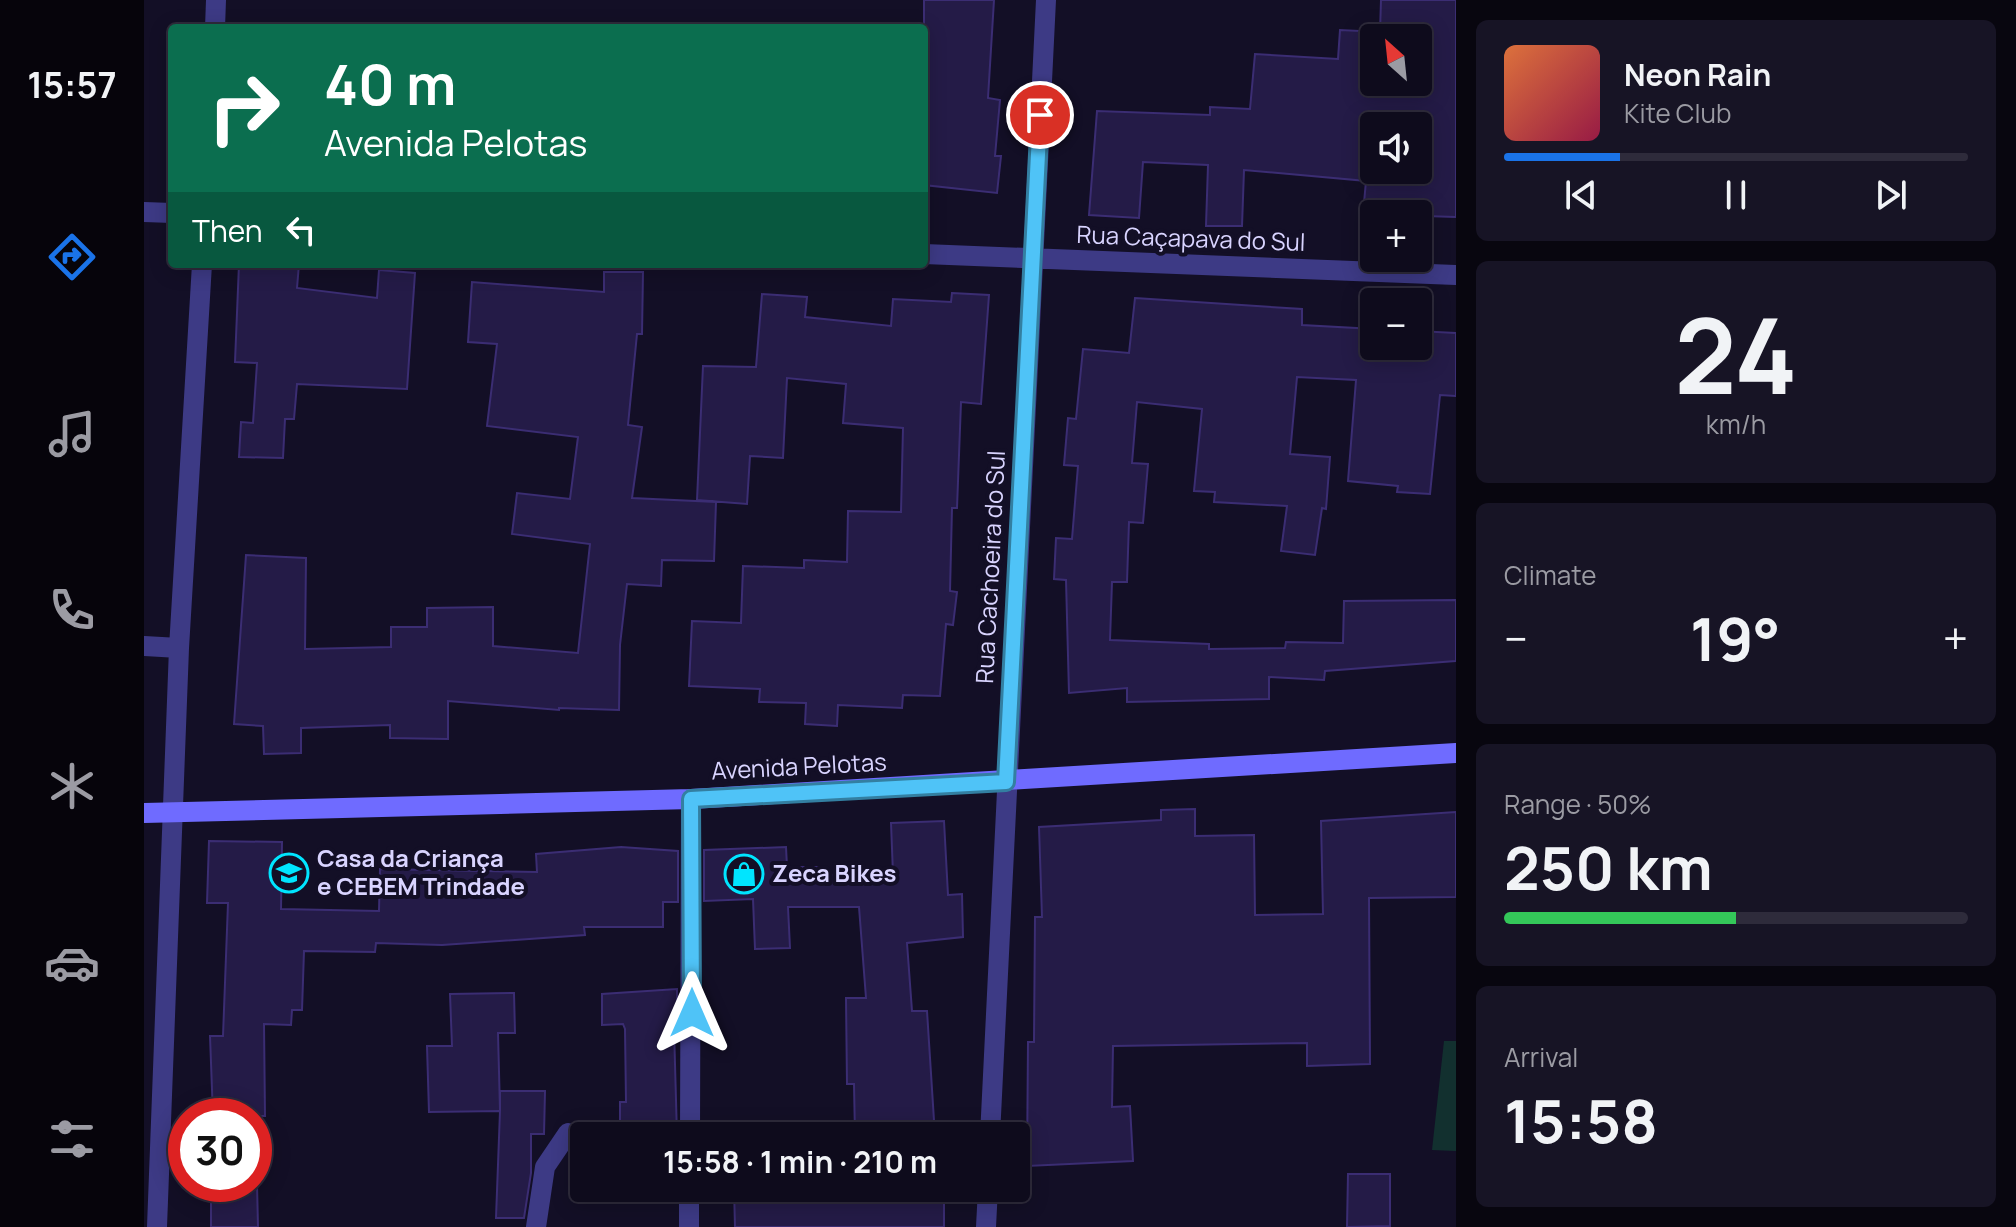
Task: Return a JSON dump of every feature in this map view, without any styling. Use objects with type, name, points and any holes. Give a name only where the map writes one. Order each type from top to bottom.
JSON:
[{"type":"street","points":[[215,24],[216,0]]},
{"type":"street","name":"Rua Cachoeira do Sul","points":[[991,1122],[1046,0]]},
{"type":"street","points":[[144,212],[168,213]]},
{"type":"street","name":"Rua Caçapava do Sul","points":[[928,254],[1456,275]]},
{"type":"street","points":[[157,1227],[176,811],[179,648],[202,268]]},
{"type":"street","points":[[144,646],[179,648]]},
{"type":"street","name":"Avenida Pelotas","points":[[144,813],[691,799],[1456,753]]},
{"type":"street","points":[[690,1122],[691,799]]},
{"type":"street","points":[[536,1227],[545,1167],[568,1133]]},
{"type":"street","points":[[689,1202],[689,1227]]},
{"type":"street","points":[[986,1227],[987,1202]]},
{"type":"green space","points":[[1444,1041],[1456,1041],[1456,1151],[1432,1150]]},
{"type":"building","points":[[924,0],[994,0],[988,98],[1000,100],[995,156],[1001,156],[997,193],[928,185],[928,24],[924,24]]},
{"type":"building","points":[[1381,0],[1456,0],[1456,217],[1432,216],[1432,200],[1364,200],[1366,184],[1432,184],[1432,112],[1360,112],[1360,180],[1244,170],[1242,226],[1206,226],[1208,165],[1143,162],[1139,218],[1089,215],[1097,111],[1210,115],[1210,107],[1250,109],[1255,54],[1338,59],[1340,30],[1360,31],[1360,96],[1432,96],[1432,24],[1380,24]]},
{"type":"building","points":[[239,268],[299,268],[297,288],[377,298],[379,270],[415,273],[407,389],[297,384],[294,419],[285,419],[283,458],[239,457],[241,422],[253,423],[257,363],[235,362]]},
{"type":"building","points":[[604,272],[643,272],[642,334],[637,334],[628,425],[642,427],[632,498],[716,502],[714,561],[662,560],[661,586],[627,584],[620,645],[619,710],[559,710],[448,701],[448,739],[390,738],[390,725],[301,728],[301,753],[264,754],[263,726],[234,724],[246,555],[306,558],[305,649],[391,647],[391,627],[427,627],[427,608],[493,607],[493,646],[578,653],[590,544],[512,534],[517,493],[570,499],[578,437],[487,426],[497,344],[468,342],[472,282],[604,292]]},
{"type":"building","points":[[952,293],[989,295],[981,404],[961,402],[957,508],[952,508],[950,591],[957,592],[953,625],[946,624],[940,696],[903,695],[902,708],[838,705],[837,726],[805,724],[806,703],[759,702],[760,689],[689,686],[692,621],[741,623],[743,566],[804,568],[804,560],[847,562],[848,511],[901,512],[903,428],[843,423],[846,384],[787,378],[783,458],[750,456],[747,504],[697,500],[703,366],[756,367],[762,294],[807,297],[805,317],[891,326],[893,299],[951,302]]},
{"type":"building","points":[[1135,298],[1302,309],[1302,325],[1360,328],[1360,360],[1432,360],[1432,332],[1456,333],[1456,396],[1440,395],[1430,494],[1397,492],[1398,486],[1348,481],[1356,380],[1297,377],[1290,454],[1330,457],[1326,509],[1322,508],[1315,555],[1281,551],[1287,506],[1214,502],[1215,492],[1194,491],[1202,409],[1137,402],[1132,463],[1148,464],[1143,523],[1129,522],[1127,582],[1112,582],[1110,640],[1209,644],[1209,649],[1285,648],[1286,642],[1343,643],[1344,601],[1456,600],[1456,661],[1325,671],[1324,680],[1269,677],[1269,699],[1127,702],[1127,688],[1069,693],[1066,580],[1054,579],[1056,538],[1072,539],[1078,466],[1064,465],[1068,418],[1076,419],[1083,349],[1129,353]]},
{"type":"building","points":[[1195,809],[1195,836],[1254,835],[1255,915],[1323,914],[1321,821],[1456,812],[1456,897],[1369,898],[1370,1064],[1307,1066],[1307,1043],[1113,1046],[1112,1107],[1130,1106],[1133,1161],[1030,1166],[1028,1042],[1034,1042],[1035,917],[1042,917],[1039,827],[1161,820],[1161,810]]},
{"type":"building","points":[[944,821],[948,895],[962,894],[963,937],[907,943],[912,1011],[927,1011],[934,1122],[855,1122],[854,1084],[847,1084],[846,998],[866,998],[859,907],[788,907],[790,948],[755,949],[753,899],[704,901],[704,850],[786,847],[787,867],[822,867],[822,875],[893,874],[891,823]]},
{"type":"building","points":[[209,841],[282,842],[281,909],[379,911],[380,869],[537,872],[536,854],[621,847],[678,851],[678,902],[663,902],[663,927],[584,927],[585,935],[442,945],[376,943],[375,952],[304,951],[302,1010],[292,1010],[291,1025],[264,1024],[265,1098],[212,1098],[210,1036],[223,1036],[228,903],[207,903]]},
{"type":"building","points":[[677,989],[677,1027],[674,1028],[677,1122],[620,1122],[620,1102],[626,1102],[625,1029],[623,1024],[602,1025],[602,994]]},
{"type":"building","points":[[514,993],[515,1033],[498,1033],[500,1110],[500,1091],[545,1091],[544,1134],[531,1134],[531,1173],[524,1218],[496,1218],[500,1111],[429,1112],[427,1046],[452,1046],[450,994]]},
{"type":"building","points":[[1348,1174],[1390,1174],[1390,1226],[1347,1227]]},
{"type":"building","points":[[211,1202],[257,1202],[258,1227],[211,1227]]},
{"type":"building","points":[[734,1202],[944,1202],[944,1227],[735,1227]]},
{"type":"place","name":"Casa da Criança e CEBEM Trindade","points":[[289,873]]},
{"type":"place","name":"Zeca Bikes","points":[[744,874]]},
{"type":"route","points":[[692,1013],[691,799],[1006,782],[1040,115]]}]
